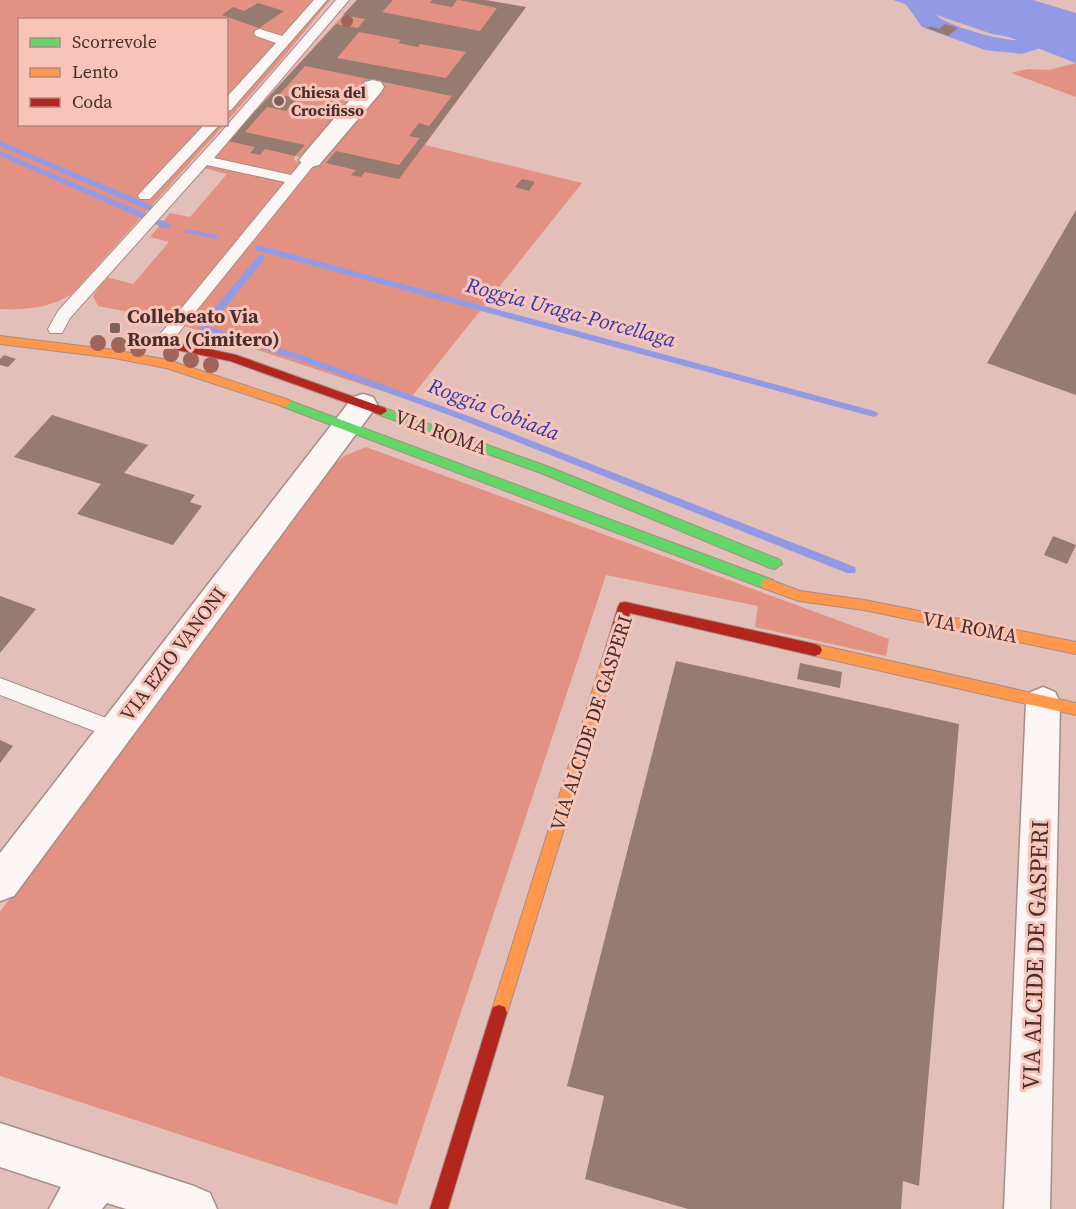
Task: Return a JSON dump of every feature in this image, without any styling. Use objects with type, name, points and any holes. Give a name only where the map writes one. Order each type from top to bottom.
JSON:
[{"type":"street","points":[[311,160],[373,87]]},
{"type":"street","points":[[51,329],[76,331]]},
{"type":"street","name":"VIA ROMA","points":[[0,340],[85,349],[168,364],[545,470],[786,568]]},
{"type":"street","name":"VIA ROMA","points":[[155,342],[232,358],[354,415],[798,596],[864,605],[1076,648]]},
{"type":"street","name":"VIA EZIO VANONI","points":[[0,883],[354,415]]},
{"type":"street","name":"VIA ROMA","points":[[826,587],[864,605]]},
{"type":"street","name":"VIA ALCIDE DE GASPERI","points":[[439,1209],[625,607],[1059,706],[1027,1209]]},
{"type":"street","points":[[0,1145],[85,1194],[194,1209]]},
{"type":"lane","points":[[228,105],[321,0]]},
{"type":"lane","points":[[51,329],[343,0]]},
{"type":"lane","points":[[260,33],[284,41]]},
{"type":"lane","points":[[272,55],[291,60]]},
{"type":"lane","points":[[145,196],[211,126]]},
{"type":"lane","points":[[204,159],[295,180]]},
{"type":"lane","points":[[155,342],[311,160]]},
{"type":"lane","points":[[0,686],[115,730]]},
{"type":"shaded area","points":[[0,0],[330,0],[228,120],[228,18],[18,18],[18,126],[223,126],[72,294],[46,305],[0,309]]},
{"type":"shaded area","points":[[357,0],[485,0],[526,7],[425,145],[582,183],[409,400],[182,325],[311,166],[325,163],[295,156],[294,160],[300,163],[290,176],[212,158]]},
{"type":"shaded area","points":[[1076,63],[1076,97],[1011,73],[1028,69],[1049,70]]},
{"type":"shaded area","points":[[208,163],[286,181],[171,320],[98,306],[93,296],[106,277],[133,284],[169,242],[150,237],[170,213],[190,217],[227,174],[203,168]]},
{"type":"shaded area","points":[[366,447],[889,639],[886,656],[755,627],[758,606],[606,575],[397,1205],[0,1076],[0,912],[323,473],[344,456]]},
{"type":"water","points":[[893,0],[1033,0],[1076,13],[1076,63],[1009,37],[992,34]]},
{"type":"building","points":[[357,0],[393,0],[382,12],[480,31],[497,8],[459,0],[485,0],[526,7],[399,179],[365,172],[361,177],[351,175],[356,170],[326,163],[336,151],[399,165],[420,138],[409,136],[419,123],[429,126],[452,96],[305,66],[279,95],[297,98],[286,111],[267,107],[245,132],[305,145],[295,156],[265,149],[260,155],[250,153],[255,147],[228,141],[336,24],[358,28],[365,19],[343,15]],"holes":[[[359,32],[401,40],[398,43],[418,47],[420,44],[466,52],[446,78],[337,58]]]},
{"type":"building","points":[[432,0],[457,0],[452,7],[430,3]]},
{"type":"building","points":[[258,3],[284,11],[259,28],[222,15],[233,7],[244,11]]},
{"type":"building","points":[[945,24],[958,28],[948,36],[927,28],[930,26],[939,29]]},
{"type":"building","points":[[522,179],[535,182],[529,191],[515,187]]},
{"type":"building","points":[[1076,210],[1076,395],[987,363]]},
{"type":"building","points":[[4,355],[16,359],[8,367],[0,365],[0,359]]},
{"type":"building","points":[[52,415],[148,445],[124,473],[195,495],[190,502],[202,506],[173,545],[77,514],[101,484],[14,457]]},
{"type":"building","points":[[1053,536],[1076,545],[1067,564],[1044,555]]},
{"type":"building","points":[[0,596],[36,609],[0,653]]},
{"type":"building","points":[[676,661],[959,724],[919,1186],[903,1181],[901,1209],[688,1209],[585,1179],[604,1096],[567,1086]]},
{"type":"building","points":[[800,663],[842,672],[840,688],[797,679]]},
{"type":"building","points":[[0,740],[13,746],[0,763]]},
{"type":"waterway","points":[[914,0],[930,22],[941,27]]},
{"type":"waterway","points":[[954,31],[993,45],[1022,47],[1051,37]]},
{"type":"waterway","name":"Roggia Cobiada","points":[[0,143],[153,209]]},
{"type":"waterway","name":"Roggia Uraga-Porcellaga","points":[[0,153],[167,226]]},
{"type":"waterway","name":"Roggia Uraga-Porcellaga","points":[[188,231],[215,237]]},
{"type":"waterway","name":"Roggia Uraga-Porcellaga","points":[[258,248],[874,414]]},
{"type":"waterway","name":"Roggia Cobiada","points":[[261,258],[203,328],[302,358],[460,416],[851,570]]},
{"type":"traffic: fast","points":[[285,403],[768,584]]},
{"type":"traffic: fast","points":[[381,411],[545,470],[775,564]]},
{"type":"traffic: slow","points":[[0,340],[114,354],[168,364],[285,403]]},
{"type":"traffic: slow","points":[[768,584],[799,596],[864,605],[1076,648]]},
{"type":"traffic: slow","points":[[815,650],[1076,709]]},
{"type":"traffic: slow","points":[[499,1013],[610,657]]},
{"type":"traffic: jam","points":[[167,344],[232,358],[381,411]]},
{"type":"traffic: jam","points":[[610,657],[625,607],[815,650]]},
{"type":"traffic: jam","points":[[439,1209],[499,1013]]},
{"type":"place","name":"Chiesa del Crocifisso","points":[[279,101]]},
{"type":"place","name":"Collebeato Via Roma (Cimitero)","points":[[115,328]]}]
